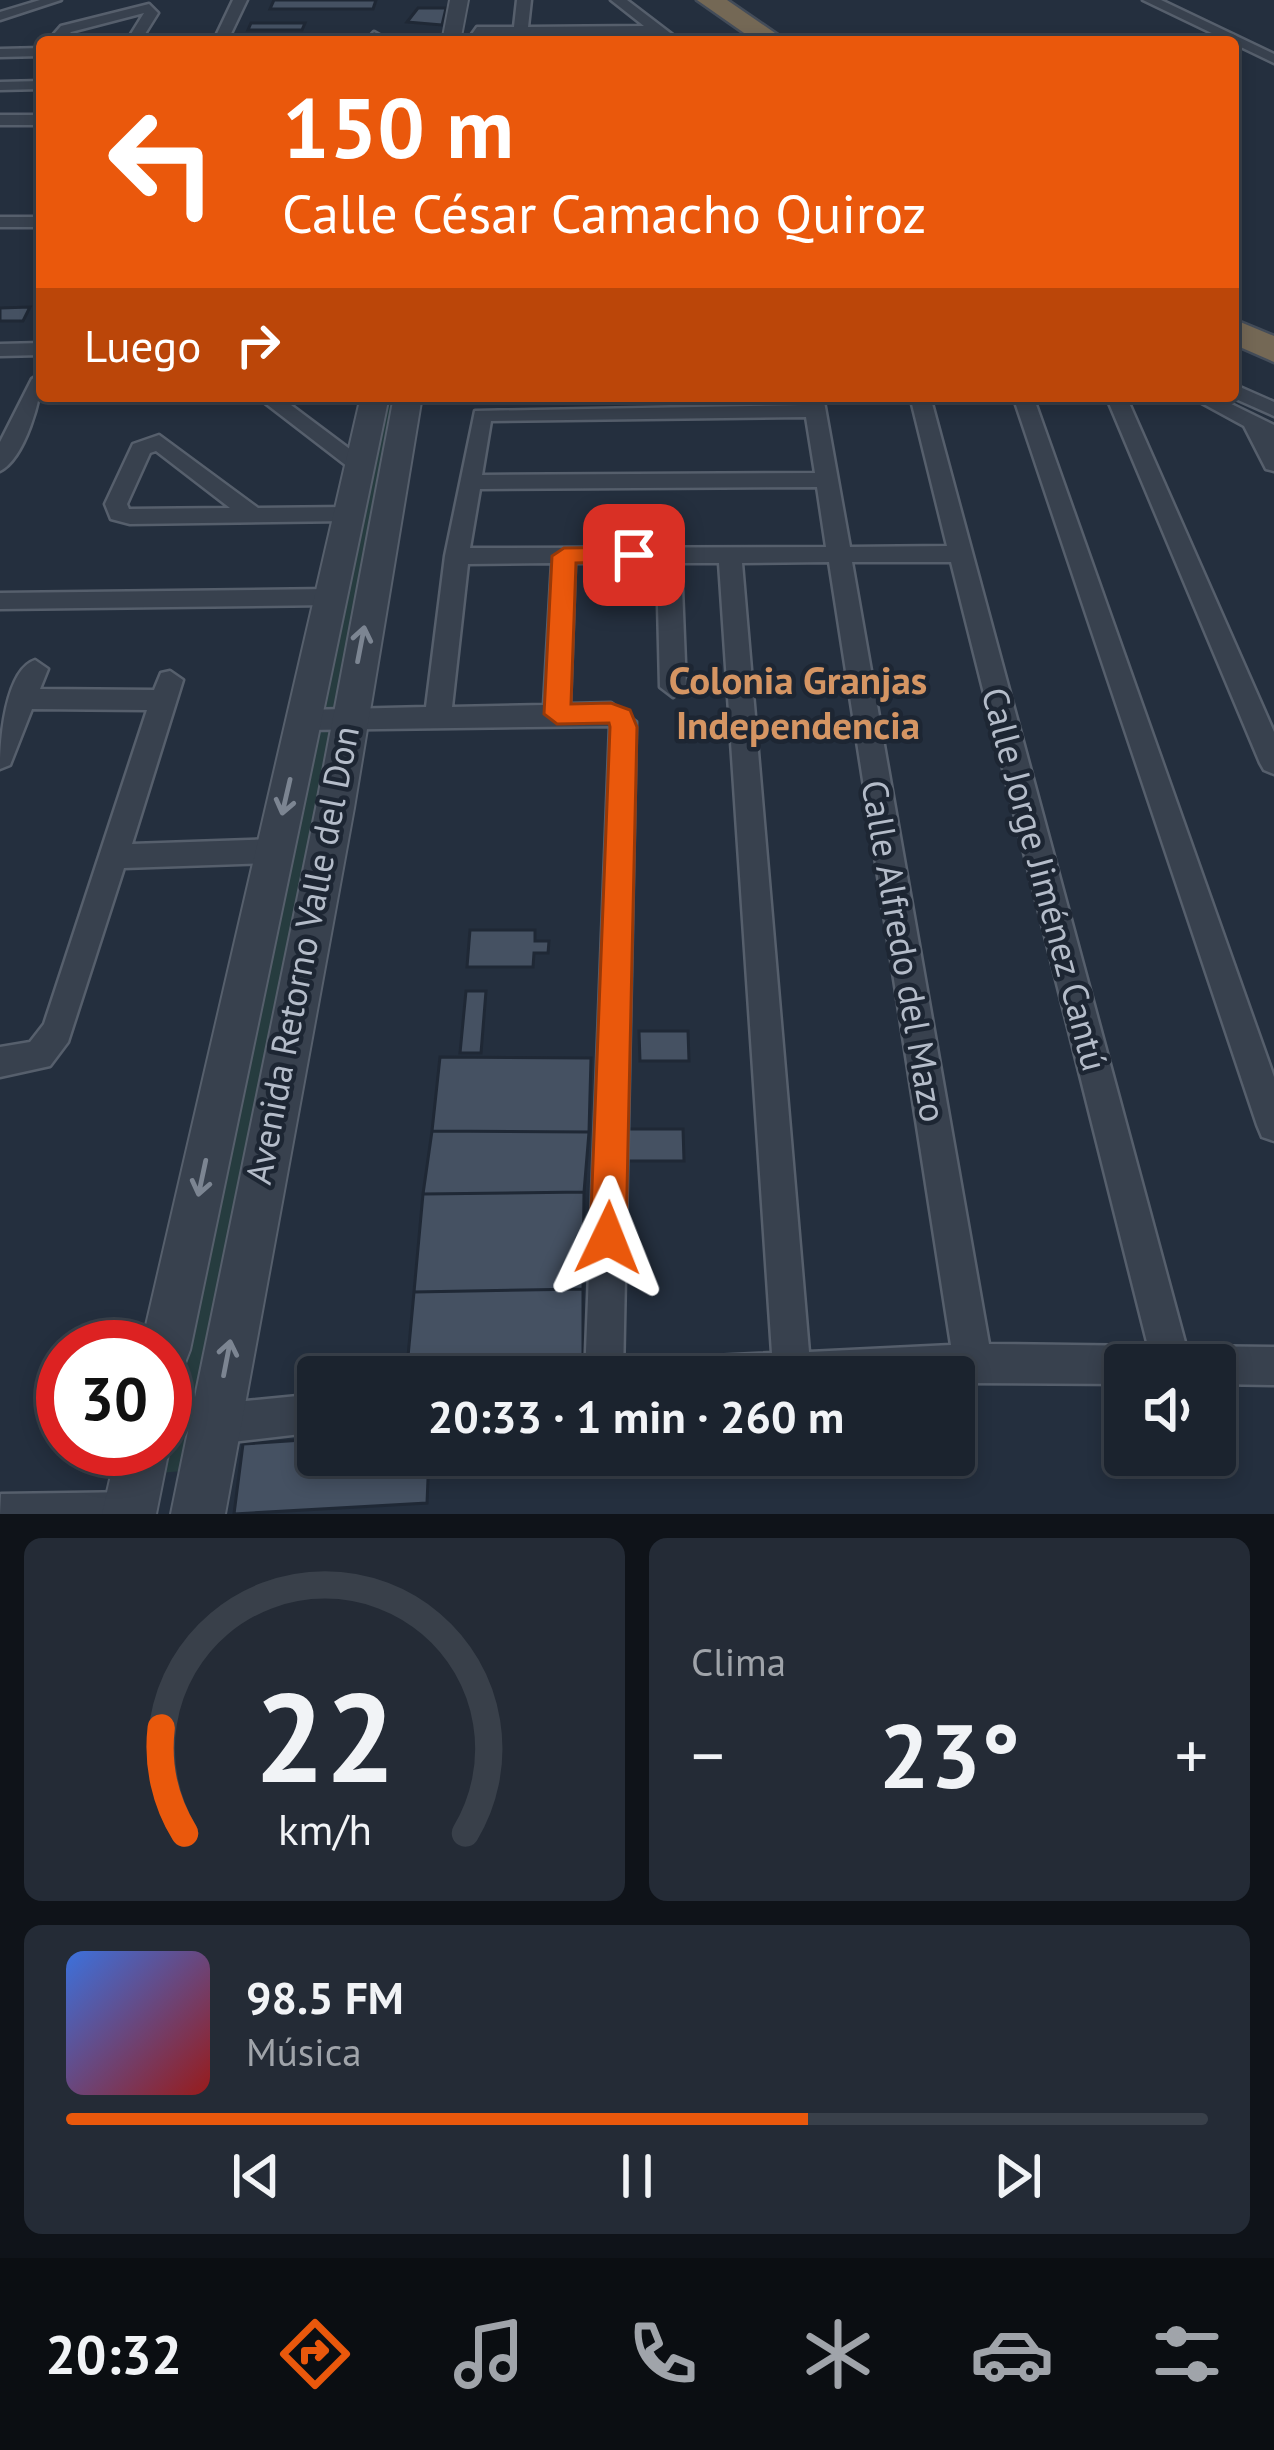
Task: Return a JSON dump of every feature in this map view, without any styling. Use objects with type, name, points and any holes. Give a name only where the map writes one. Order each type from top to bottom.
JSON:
[{"type":"highway","points":[[692,0],[746,36]]},
{"type":"highway","points":[[710,0],[766,36]]},
{"type":"highway","points":[[1239,333],[1274,351]]},
{"type":"highway","points":[[1239,351],[1274,369]]},
{"type":"street","points":[[2,9],[54,0]]},
{"type":"street","points":[[223,36],[240,0]]},
{"type":"street","points":[[452,36],[460,0]]},
{"type":"street","points":[[520,36],[524,0]]},
{"type":"street","points":[[618,0],[667,36]]},
{"type":"street","points":[[1150,0],[1226,36]]},
{"type":"street","points":[[60,36],[66,29],[149,8],[152,13],[137,36]]},
{"type":"street","points":[[477,30],[514,36]]},
{"type":"street","points":[[540,36],[659,30]]},
{"type":"street","points":[[1239,42],[1274,59]]},
{"type":"street","points":[[0,53],[36,52]]},
{"type":"street","points":[[0,86],[36,86]]},
{"type":"street","points":[[1,112],[36,119]]},
{"type":"street","points":[[0,222],[35,222]]},
{"type":"street","points":[[0,350],[36,349]]},
{"type":"street","points":[[0,464],[36,391]]},
{"type":"street","points":[[1239,393],[1274,410]]},
{"type":"street","points":[[274,402],[361,465]]},
{"type":"street","name":"Avenida Retorno Valle del Don","points":[[172,1320],[374,402]]},
{"type":"street","name":"Avenida Retorno Valle del Don","points":[[198,1514],[407,402]]},
{"type":"street","name":"Calle Jorge Jiménez Cantú","points":[[922,402],[1166,1344]]},
{"type":"street","points":[[1025,402],[1274,1125]]},
{"type":"street","points":[[1119,402],[1274,763]]},
{"type":"street","points":[[1211,402],[1274,433]]},
{"type":"street","points":[[438,715],[478,422],[488,414],[814,404]]},
{"type":"street","name":"Calle Alfredo del Mazo","points":[[814,404],[972,1356]]},
{"type":"street","points":[[1252,422],[1274,464]]},
{"type":"street","points":[[253,515],[159,442],[141,449],[116,504],[119,514],[130,517],[348,514]]},
{"type":"street","points":[[471,482],[825,480]]},
{"type":"street","points":[[457,556],[961,554]]},
{"type":"street","points":[[669,555],[673,688]]},
{"type":"street","points":[[557,714],[564,556]]},
{"type":"street","points":[[730,556],[791,1356]]},
{"type":"street","points":[[0,601],[331,597]]},
{"type":"street","points":[[0,758],[35,668]]},
{"type":"street","points":[[0,1062],[39,1055],[57,1032],[168,690],[25,699]]},
{"type":"street","points":[[304,720],[611,713],[620,717],[624,727],[605,1356]]},
{"type":"street","points":[[117,856],[274,851]]},
{"type":"street","points":[[975,1363],[1104,1362]]},
{"type":"street","points":[[1236,1365],[1274,1366]]},
{"type":"street","points":[[214,1424],[297,1415]]},
{"type":"street","points":[[2,1514],[135,1513],[140,1476]]},
{"type":"green space","points":[[383,402],[402,402],[195,1470],[191,1320]]},
{"type":"building","points":[[274,0],[376,0],[373,9],[270,9]]},
{"type":"building","points":[[418,8],[446,8],[442,25],[407,22]]},
{"type":"building","points":[[251,23],[305,23],[302,30],[248,30]]},
{"type":"building","points":[[30,307],[23,321],[0,321],[0,308]]},
{"type":"building","points":[[470,930],[535,930],[535,941],[549,941],[548,953],[534,953],[533,967],[467,967]]},
{"type":"building","points":[[466,991],[486,991],[481,1053],[460,1053]]},
{"type":"building","points":[[639,1031],[688,1031],[689,1061],[640,1061]]},
{"type":"building","points":[[440,1057],[591,1058],[589,1132],[432,1131]]},
{"type":"building","points":[[623,1129],[683,1129],[684,1161],[623,1161]]},
{"type":"building","points":[[432,1131],[589,1132],[584,1192],[423,1194]]},
{"type":"building","points":[[584,1192],[583,1289],[414,1292],[423,1194]]},
{"type":"building","points":[[583,1289],[583,1356],[408,1356],[414,1292]]},
{"type":"building","points":[[297,1440],[297,1476],[428,1476],[427,1503],[234,1514],[243,1444]]},
{"type":"district","name":"Colonia Granjas Independencia","points":[[798,702]]},
{"type":"route","points":[[608,1238],[624,727],[620,717],[611,713],[557,714],[564,556],[634,555]]}]
